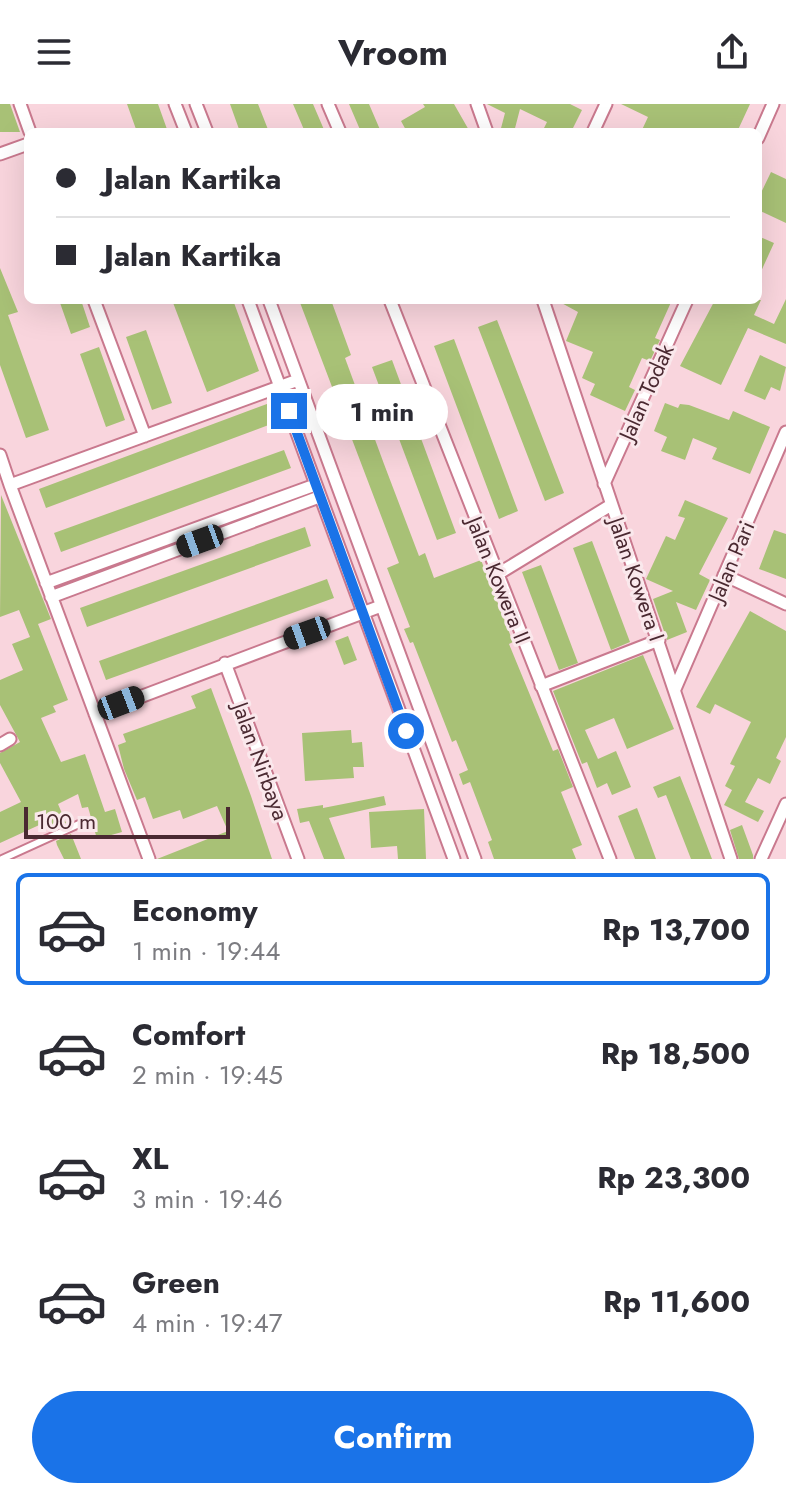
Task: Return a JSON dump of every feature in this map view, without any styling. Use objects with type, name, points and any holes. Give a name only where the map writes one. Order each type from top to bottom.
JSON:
[{"type":"street","points":[[20,104],[29,128]]},
{"type":"street","points":[[175,104],[184,128]]},
{"type":"street","points":[[196,104],[205,128]]},
{"type":"street","points":[[328,104],[338,128]]},
{"type":"street","points":[[477,104],[486,128]]},
{"type":"street","points":[[595,128],[606,104]]},
{"type":"street","points":[[762,129],[773,104]]},
{"type":"street","points":[[0,154],[24,145]]},
{"type":"street","points":[[96,304],[145,436]]},
{"type":"street","points":[[249,304],[454,859]]},
{"type":"street","points":[[270,304],[475,859]]},
{"type":"street","name":"Jalan Kowera II","points":[[392,304],[452,465],[610,859]]},
{"type":"street","name":"Jalan Kowera I","points":[[544,304],[731,859]]},
{"type":"street","name":"Jalan Todak","points":[[604,484],[685,304]]},
{"type":"street","points":[[10,485],[298,380]]},
{"type":"street","name":"Jalan Pari","points":[[675,689],[786,432]]},
{"type":"street","points":[[0,455],[149,859]]},
{"type":"street","points":[[46,583],[317,491]]},
{"type":"street","points":[[51,597],[317,491]]},
{"type":"street","points":[[498,574],[611,505]]},
{"type":"street","points":[[724,575],[786,604]]},
{"type":"street","points":[[95,714],[381,606]]},
{"type":"street","points":[[541,686],[659,640]]},
{"type":"street","name":"Jalan Nirbaya","points":[[225,663],[298,859]]},
{"type":"street","points":[[761,859],[786,804]]},
{"type":"street","points":[[439,819],[458,814]]},
{"type":"lane","points":[[2,859],[79,824]]},
{"type":"building","points":[[0,104],[10,104],[20,132],[0,132]]},
{"type":"building","points":[[127,104],[158,104],[167,128],[136,128]]},
{"type":"building","points":[[230,104],[258,104],[267,128],[239,128]]},
{"type":"building","points":[[293,104],[313,104],[323,128],[303,128]]},
{"type":"building","points":[[349,104],[369,104],[379,128],[359,128]]},
{"type":"building","points":[[423,104],[454,104],[468,128],[405,128],[401,121],[425,107]]},
{"type":"building","points":[[487,104],[570,104],[582,110],[573,128],[544,128],[547,122],[520,109],[515,128],[501,128],[505,113]]},
{"type":"building","points":[[621,104],[750,104],[739,128],[643,128],[648,117]]},
{"type":"building","points":[[771,172],[786,179],[786,223],[762,212],[762,191]]},
{"type":"building","points":[[762,238],[774,243],[762,269]]},
{"type":"building","points":[[0,268],[18,312],[8,315],[49,430],[26,438],[0,365]]},
{"type":"building","points":[[786,299],[786,344],[748,328],[721,385],[680,366],[713,304],[759,304],[754,315],[774,324]]},
{"type":"building","points":[[60,304],[82,304],[90,327],[71,334]]},
{"type":"building","points":[[174,304],[234,304],[259,371],[207,392]]},
{"type":"building","points":[[301,304],[332,304],[351,355],[345,358],[384,464],[419,556],[425,553],[434,578],[481,560],[513,642],[509,644],[553,751],[558,749],[573,787],[561,792],[582,845],[572,849],[576,859],[494,859],[488,842],[492,840],[470,782],[463,785],[459,774],[468,770],[456,740],[452,742],[413,642],[410,643],[404,629],[410,627],[387,568],[399,563]]},
{"type":"building","points":[[563,304],[670,304],[655,338],[660,340],[650,361],[642,358],[629,387],[635,390],[625,411],[590,395],[595,384],[582,378],[593,352],[566,341],[578,312]]},
{"type":"building","points":[[497,320],[564,493],[545,501],[478,327]]},
{"type":"building","points":[[146,330],[172,403],[152,410],[126,337]]},
{"type":"building","points":[[454,339],[518,511],[499,519],[434,346]]},
{"type":"building","points":[[99,347],[125,420],[106,427],[80,354]]},
{"type":"building","points":[[760,355],[786,367],[780,391],[771,387],[765,400],[744,391]]},
{"type":"building","points":[[392,360],[456,533],[437,540],[372,367]]},
{"type":"building","points":[[275,401],[282,420],[46,508],[39,489]]},
{"type":"building","points":[[665,403],[678,408],[680,404],[689,405],[729,420],[733,411],[770,427],[750,474],[712,459],[717,448],[693,438],[685,460],[661,451],[667,437],[654,431]]},
{"type":"building","points":[[284,450],[291,468],[61,552],[54,533]]},
{"type":"building","points":[[1,495],[51,619],[38,624],[68,700],[53,706],[56,712],[41,718],[61,762],[85,754],[105,812],[115,809],[122,832],[97,839],[88,807],[82,808],[78,794],[58,804],[66,823],[52,830],[48,821],[0,843],[0,812],[21,802],[0,763],[0,753],[20,742],[0,705],[0,680],[23,670],[12,644],[30,637],[19,610],[0,617]]},
{"type":"building","points":[[685,500],[728,518],[699,574],[710,580],[696,610],[676,602],[687,632],[667,640],[653,599],[673,591],[646,579],[666,536],[675,540],[685,518],[678,516]]},
{"type":"building","points":[[305,527],[311,546],[87,627],[80,608]]},
{"type":"building","points":[[774,530],[786,534],[786,579],[759,569]]},
{"type":"building","points":[[592,541],[630,642],[611,650],[573,548]]},
{"type":"building","points":[[541,565],[578,663],[559,670],[522,572]]},
{"type":"building","points":[[327,579],[334,598],[106,680],[99,661]]},
{"type":"building","points":[[750,611],[786,631],[786,737],[776,758],[781,761],[770,784],[758,778],[745,802],[764,811],[758,822],[724,805],[732,790],[725,786],[735,766],[730,764],[751,722],[715,704],[710,714],[696,707]]},
{"type":"building","points":[[348,636],[357,660],[344,665],[335,641]]},
{"type":"building","points":[[643,655],[674,729],[627,749],[614,718],[585,730],[598,759],[616,751],[631,787],[612,795],[607,783],[597,788],[587,762],[582,764],[553,691]]},
{"type":"building","points":[[211,688],[272,859],[157,859],[228,831],[217,806],[183,819],[180,810],[153,819],[145,797],[137,800],[124,769],[118,745],[126,742],[123,734],[196,708],[191,696]]},
{"type":"building","points":[[351,730],[352,743],[362,742],[364,767],[353,767],[354,778],[305,781],[302,733]]},
{"type":"building","points":[[680,776],[712,859],[691,859],[666,795],[658,798],[653,787]]},
{"type":"building","points":[[384,796],[386,805],[329,818],[345,859],[324,859],[309,821],[300,823],[297,809],[323,805],[323,808]]},
{"type":"building","points":[[637,808],[656,859],[635,859],[618,816]]},
{"type":"building","points":[[424,809],[426,859],[398,859],[397,846],[371,848],[369,812]]},
{"type":"building","points":[[742,825],[753,859],[739,859],[730,830]]},
{"type":"building","points":[[71,834],[81,859],[64,859],[57,845],[56,841]]},
{"type":"route","points":[[289,411],[406,731]]}]
